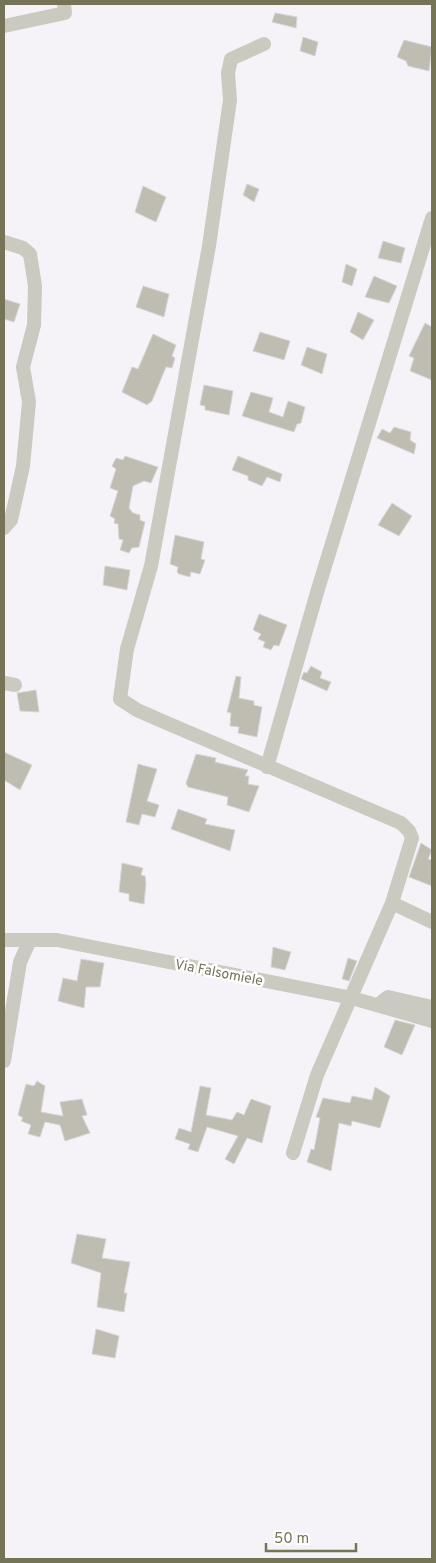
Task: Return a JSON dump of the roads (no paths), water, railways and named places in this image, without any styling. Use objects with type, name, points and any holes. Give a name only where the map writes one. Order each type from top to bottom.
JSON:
[{"type":"street","points":[[4,26],[65,13],[64,4]]},
{"type":"street","points":[[264,44],[231,59],[228,73],[230,100],[209,246],[151,566],[127,649],[120,699],[137,710],[401,823],[409,831],[411,844],[392,903],[317,1075],[293,1153]]},
{"type":"street","points":[[267,767],[318,589],[432,218]]},
{"type":"street","points":[[4,242],[23,248],[30,254],[35,286],[34,325],[23,367],[29,402],[23,466],[11,520],[4,528]]},
{"type":"street","points":[[392,903],[432,922]]},
{"type":"street","name":"Via Falsomiele","points":[[4,940],[57,940],[352,998],[432,1021]]},
{"type":"street","points":[[4,1061],[20,962],[30,940]]},
{"type":"street","points":[[378,1005],[388,997],[432,1007]]}]
